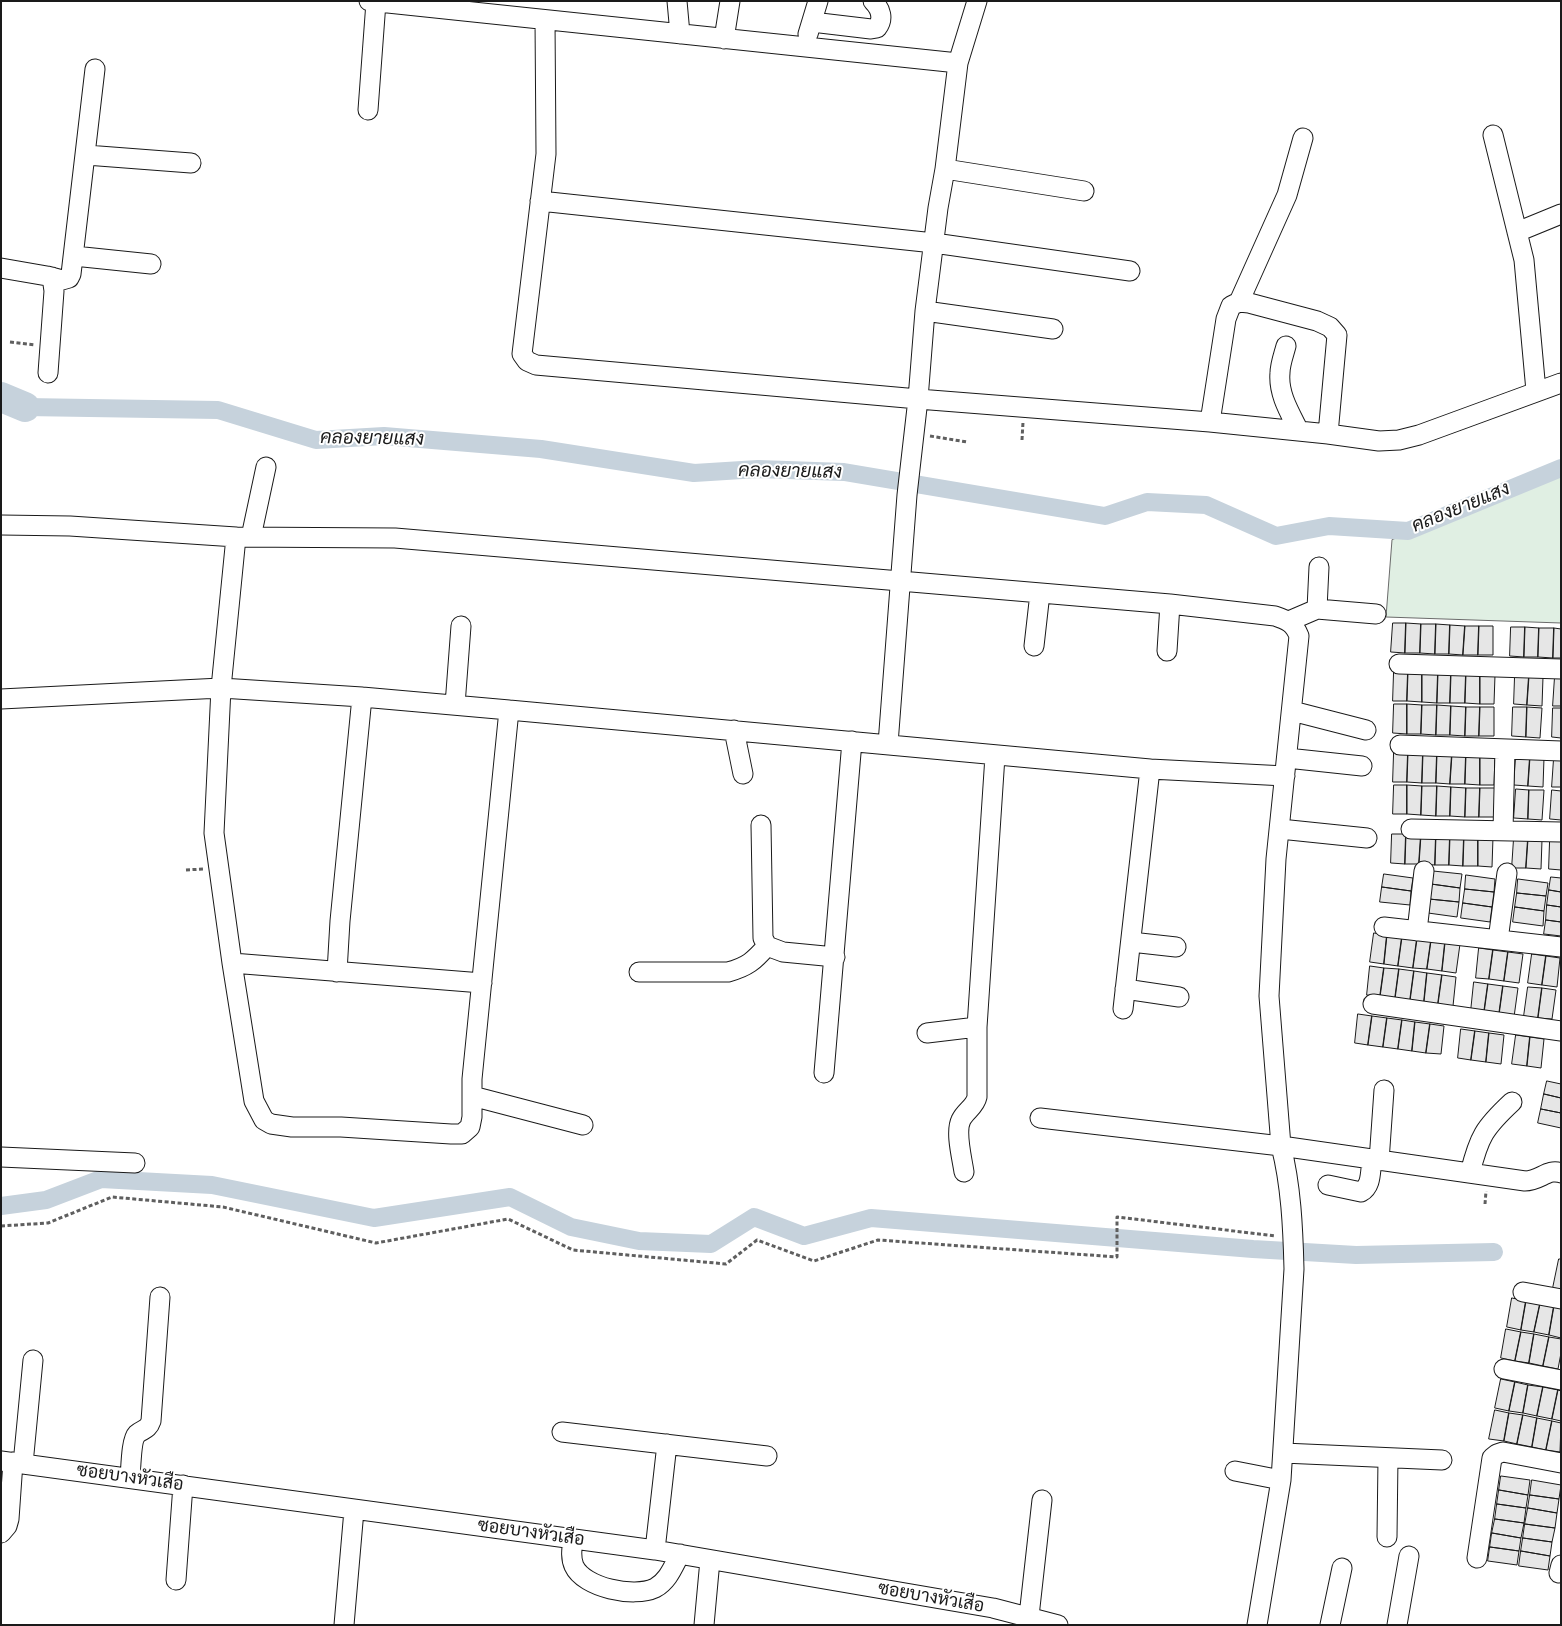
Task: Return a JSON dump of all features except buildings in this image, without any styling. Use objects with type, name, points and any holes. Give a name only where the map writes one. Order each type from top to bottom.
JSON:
[{"type":"street","points":[[677,1],[680,34]]},
{"type":"street","points":[[724,38],[730,1]]},
{"type":"street","points":[[804,47],[818,1]]},
{"type":"street","points":[[812,22],[877,28],[882,18],[880,10],[873,1]]},
{"type":"street","points":[[888,744],[907,495],[918,399],[925,311],[958,63],[976,1]]},
{"type":"street","points":[[368,110],[372,2],[958,63]]},
{"type":"street","points":[[545,20],[546,154],[522,354],[527,361],[536,365],[918,399],[1210,422],[1379,441],[1399,440],[1419,435],[1561,383]]},
{"type":"street","points":[[1,268],[62,280],[68,278],[71,273],[96,69]]},
{"type":"street","points":[[1493,136],[1524,260],[1536,391]]},
{"type":"street","points":[[1239,302],[1287,195],[1303,138]]},
{"type":"street","points":[[86,155],[191,164]]},
{"type":"street","points":[[945,169],[1084,191]]},
{"type":"street","points":[[540,201],[934,243],[1130,271]]},
{"type":"street","points":[[1517,232],[1561,214]]},
{"type":"street","points":[[74,256],[151,264]]},
{"type":"street","points":[[48,373],[54,291],[52,277]]},
{"type":"street","points":[[1210,422],[1226,319],[1231,306],[1239,302],[1249,303],[1316,321],[1330,327],[1337,335],[1328,434]]},
{"type":"street","points":[[925,311],[1053,329]]},
{"type":"street","points":[[1286,346],[1280,372],[1280,383],[1282,394],[1298,431]]},
{"type":"street","points":[[266,467],[244,537],[221,688],[214,833],[254,1101],[264,1120],[271,1124],[292,1127],[341,1126],[451,1134],[462,1134],[470,1127],[509,710]]},
{"type":"street","points":[[1,525],[70,526],[244,537],[395,538],[1170,604],[1275,616],[1289,621],[1295,626],[1299,636],[1276,859],[1269,996],[1281,1146],[1293,1238],[1294,1269],[1281,1480],[1257,1625]]},
{"type":"street","points":[[1317,609],[1319,567]]},
{"type":"street","points":[[1034,646],[1040,593]]},
{"type":"street","points":[[1167,650],[1170,604]]},
{"type":"street","points":[[1289,621],[1317,609],[1376,614]]},
{"type":"street","points":[[454,705],[461,626]]},
{"type":"street","points":[[1399,664],[1561,669]]},
{"type":"street","points":[[1,699],[221,688],[454,705],[1150,769],[1362,766]]},
{"type":"street","points":[[337,972],[340,921],[362,697]]},
{"type":"street","points":[[1292,711],[1366,730]]},
{"type":"street","points":[[734,730],[743,774]]},
{"type":"street","points":[[824,1072],[852,741]]},
{"type":"street","points":[[1400,745],[1561,750]]},
{"type":"street","points":[[1502,831],[1505,748]]},
{"type":"street","points":[[964,1172],[958,1130],[960,1120],[976,1102],[977,1097],[977,1027],[996,756]]},
{"type":"street","points":[[1123,1009],[1150,769]]},
{"type":"street","points":[[761,825],[763,938],[767,946],[784,952],[835,957]]},
{"type":"street","points":[[1280,829],[1367,838]]},
{"type":"street","points":[[1411,829],[1561,832]]},
{"type":"street","points":[[1416,931],[1424,871]]},
{"type":"street","points":[[1498,940],[1508,874]]},
{"type":"street","points":[[1384,927],[1561,947]]},
{"type":"street","points":[[1130,942],[1176,947]]},
{"type":"street","points":[[639,972],[728,972],[741,969],[753,962],[767,946]]},
{"type":"street","points":[[232,963],[482,983]]},
{"type":"street","points":[[1125,990],[1179,996]]},
{"type":"street","points":[[1372,1004],[1561,1030]]},
{"type":"street","points":[[927,1032],[977,1027]]},
{"type":"street","points":[[1328,1185],[1361,1192],[1368,1186],[1376,1160],[1384,1090]]},
{"type":"street","points":[[472,1096],[583,1125]]},
{"type":"street","points":[[1470,1173],[1476,1150],[1483,1134],[1498,1115],[1512,1102]]},
{"type":"street","points":[[1040,1118],[1281,1146],[1532,1181],[1539,1179],[1547,1173],[1555,1171],[1561,1173]]},
{"type":"street","points":[[1,1157],[135,1164]]},
{"type":"street","points":[[1524,1292],[1561,1299]]},
{"type":"street","points":[[130,1478],[134,1439],[138,1433],[146,1430],[151,1421],[160,1297]]},
{"type":"street","points":[[1,1533],[7,1526],[9,1519],[12,1462],[33,1360]]},
{"type":"street","points":[[1504,1369],[1561,1380]]},
{"type":"street","points":[[562,1432],[767,1456]]},
{"type":"street","points":[[655,1550],[667,1444]]},
{"type":"street","points":[[1477,1558],[1492,1458],[1496,1454],[1503,1452],[1561,1463]]},
{"type":"street","points":[[1282,1453],[1442,1460]]},
{"type":"street","points":[[1387,1536],[1388,1458]]},
{"type":"street","name":"ซอยบางหัวเสือ","points":[[12,1462],[655,1550],[993,1608],[1029,1621],[1058,1625]]},
{"type":"street","points":[[1236,1472],[1281,1480]]},
{"type":"street","points":[[176,1580],[183,1485]]},
{"type":"street","points":[[1029,1621],[1042,1500]]},
{"type":"street","points":[[344,1625],[354,1510]]},
{"type":"street","points":[[573,1539],[571,1559],[575,1568],[586,1580],[604,1589],[643,1592],[656,1588],[667,1578],[680,1554]]},
{"type":"street","points":[[1396,1625],[1409,1556]]},
{"type":"street","points":[[704,1625],[710,1560]]},
{"type":"street","points":[[1330,1625],[1342,1568]]},
{"type":"path","points":[[10,342],[50,347]]},
{"type":"path","points":[[914,434],[967,442]]},
{"type":"path","points":[[1,1226],[48,1223],[112,1197],[223,1207],[376,1243],[508,1218],[574,1250],[726,1264],[757,1240],[814,1261],[878,1240],[1117,1257],[1117,1217],[1293,1238]]},
{"type":"green space","points":[[1561,476],[1561,623],[1386,617],[1392,540]]},
{"type":"waterway","name":"คลองยายแสง","points":[[1,397],[25,407]]},
{"type":"waterway","name":"คลองยายแสง","points":[[25,407],[218,410],[316,440],[384,436],[541,449],[694,473],[758,469],[844,472],[1105,516],[1147,502],[1206,505],[1276,536],[1329,526],[1408,531],[1561,468]]},
{"type":"waterway","points":[[1,1206],[46,1200],[101,1179],[212,1185],[374,1218],[510,1197],[571,1227],[639,1241],[711,1244],[754,1217],[804,1236],[871,1218],[1253,1249],[1356,1255],[1494,1252]]}]
